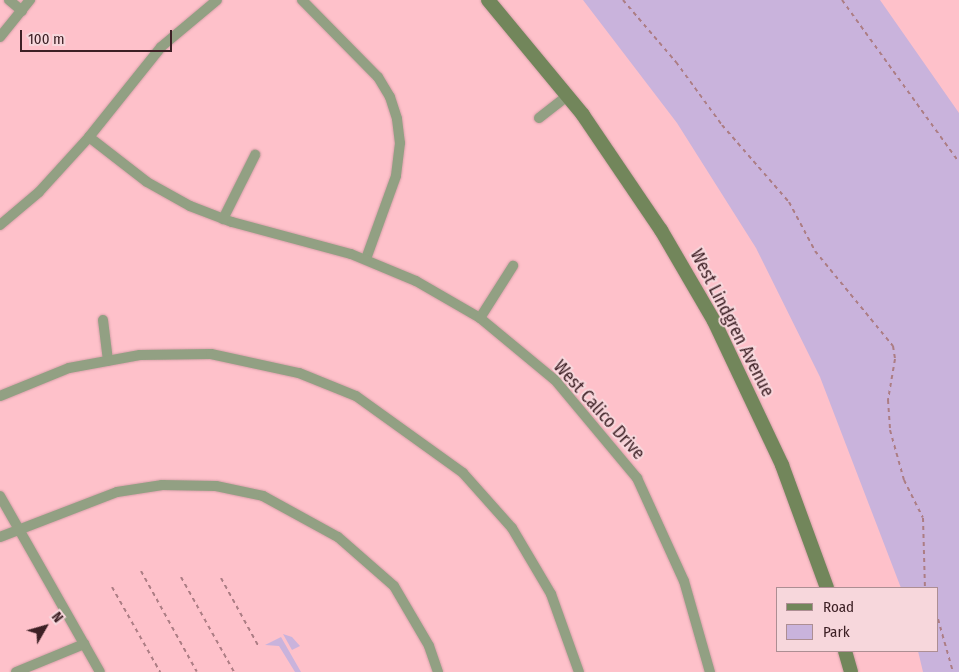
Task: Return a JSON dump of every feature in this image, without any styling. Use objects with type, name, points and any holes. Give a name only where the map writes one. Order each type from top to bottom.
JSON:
[{"type":"street","points":[[9,0],[22,10]]},
{"type":"street","points":[[0,37],[30,0]]},
{"type":"street","points":[[0,224],[39,192],[89,137],[161,47],[217,0]]},
{"type":"street","points":[[302,0],[378,77],[390,97],[397,119],[400,142],[396,176],[366,259]]},
{"type":"street","name":"West Lindgren Avenue","points":[[488,0],[568,95],[661,230],[714,322],[782,465],[827,587]]},
{"type":"street","points":[[539,118],[568,95]]},
{"type":"street","name":"West Calico Drive","points":[[89,137],[157,188],[223,219],[366,259],[416,281],[480,318],[555,380],[637,478],[684,581],[710,672]]},
{"type":"street","points":[[223,219],[255,155]]},
{"type":"street","points":[[480,318],[513,266]]},
{"type":"street","points":[[103,320],[108,361]]},
{"type":"street","points":[[0,396],[69,368],[140,355],[211,354],[299,373],[364,402],[463,473],[512,528],[551,594],[579,672]]},
{"type":"street","points":[[0,538],[117,492],[162,485],[216,486],[263,496],[338,537],[394,586],[429,646],[438,672]]},
{"type":"street","points":[[0,496],[100,672]]},
{"type":"street","points":[[16,672],[84,644]]},
{"type":"street","points":[[845,652],[851,672]]},
{"type":"path","points":[[623,0],[676,62],[722,125],[789,202],[815,251],[893,346],[895,359],[888,400],[890,430],[904,480],[923,518],[925,587]]},
{"type":"path","points":[[842,0],[959,162]]},
{"type":"path","points":[[141,571],[197,672]]},
{"type":"path","points":[[181,577],[234,672]]},
{"type":"path","points":[[221,578],[259,647]]},
{"type":"path","points":[[112,587],[160,672]]},
{"type":"path","points":[[939,623],[953,672]]},
{"type":"green space","points":[[583,0],[880,0],[959,113],[959,672],[923,672],[918,652],[939,652],[939,587],[901,587],[820,377],[756,248],[677,123]]},
{"type":"green space","points":[[283,634],[292,637],[300,646],[292,650]]},
{"type":"green space","points":[[281,637],[301,672],[295,672],[279,646],[265,645]]}]
